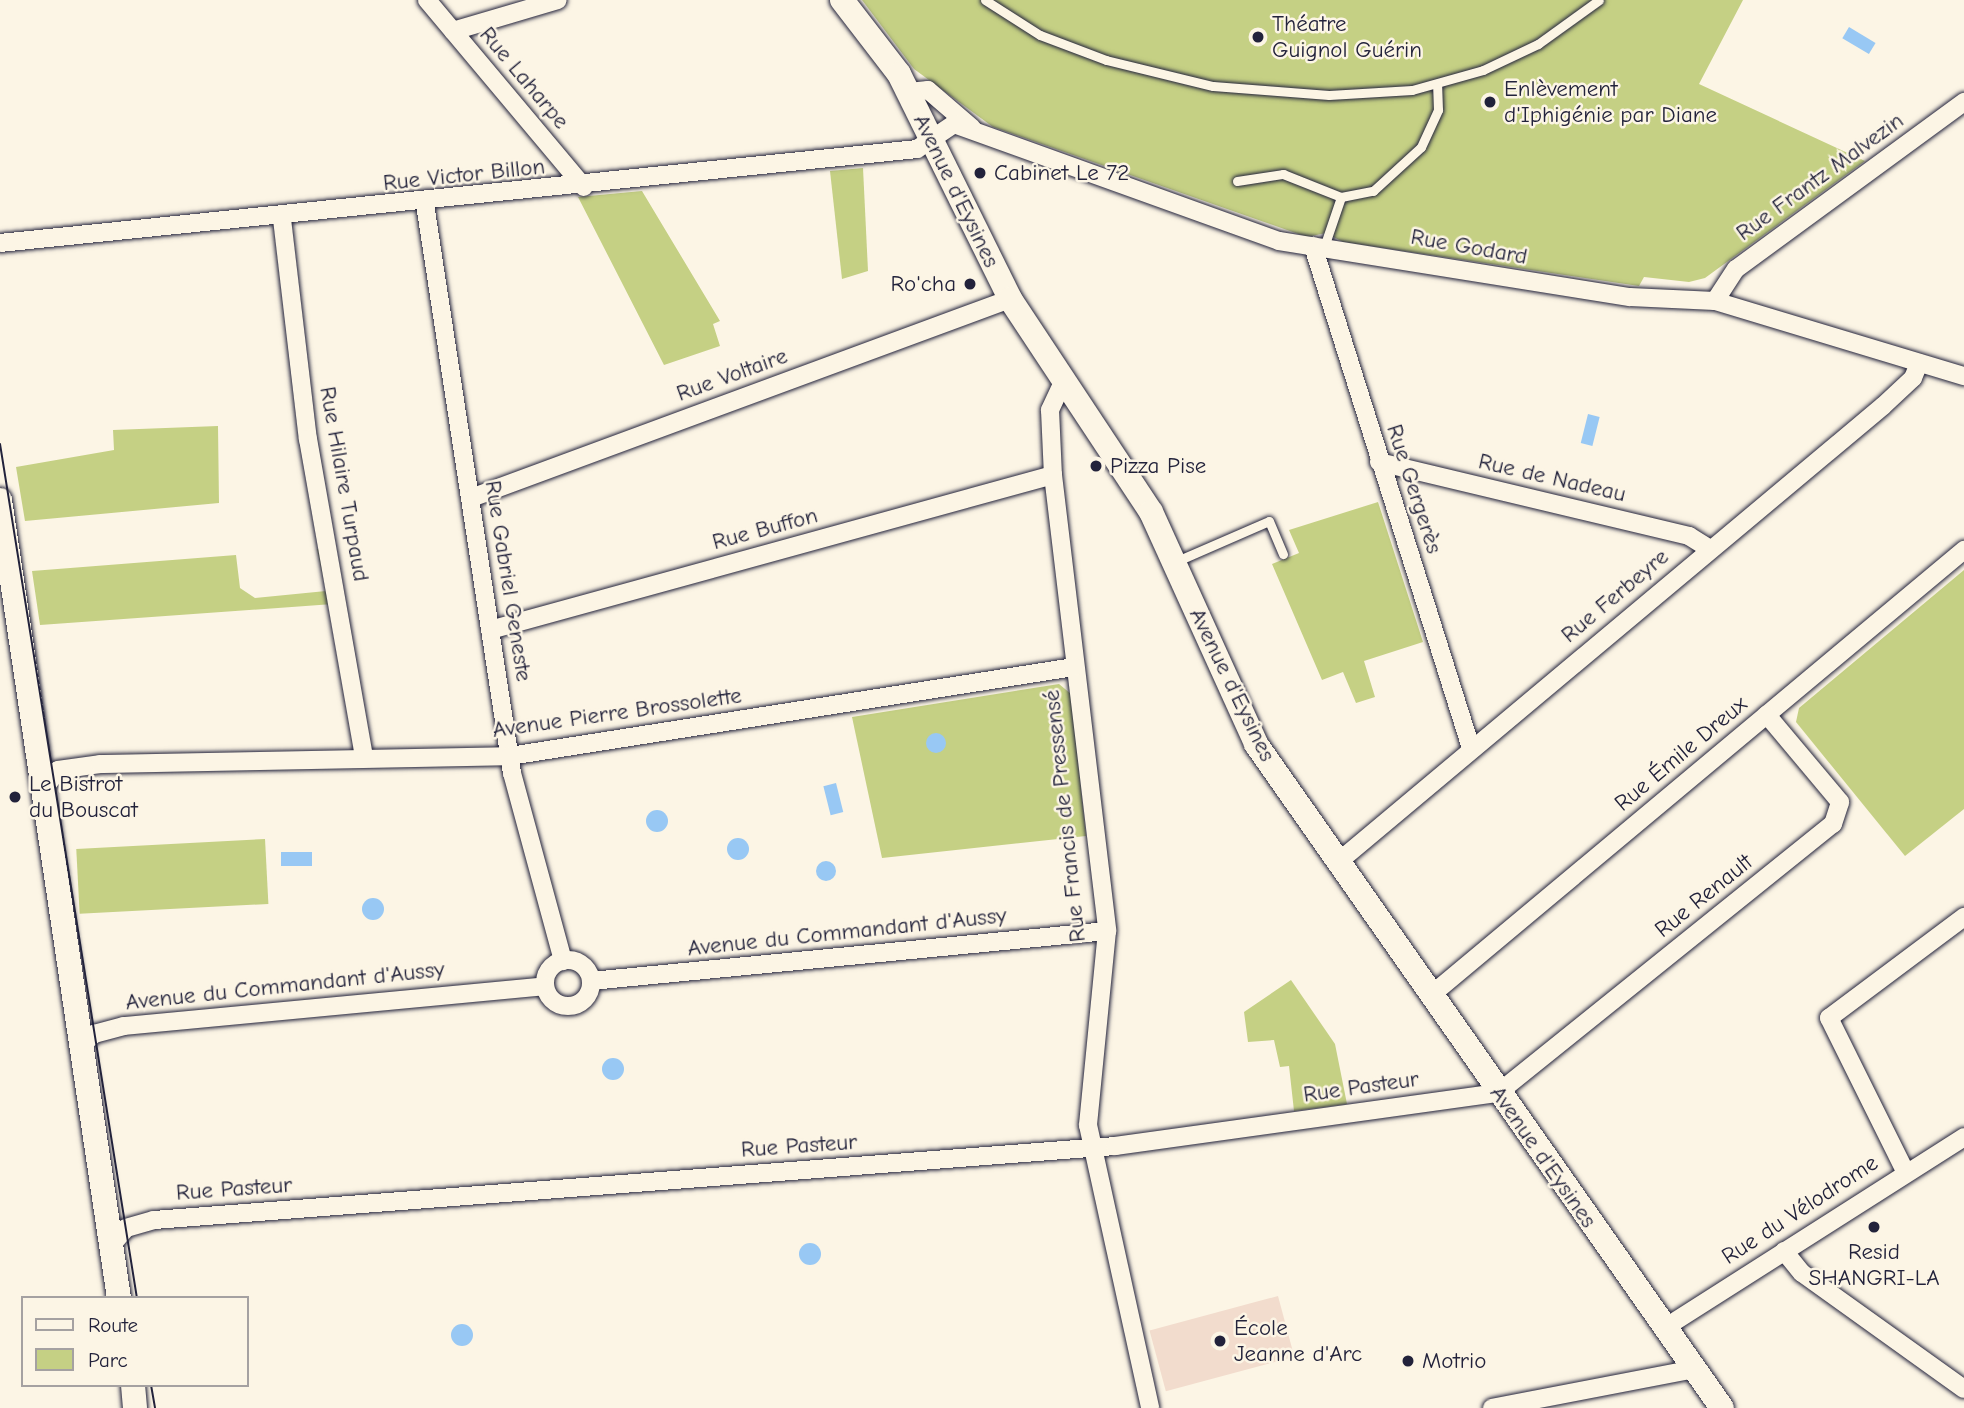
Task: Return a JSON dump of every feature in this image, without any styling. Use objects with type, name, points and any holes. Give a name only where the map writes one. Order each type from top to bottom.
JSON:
[{"type":"street","name":"Rue Laharpe","points":[[427,0],[583,187]]},
{"type":"street","points":[[453,31],[558,0]]},
{"type":"street","name":"Avenue d'Eysines","points":[[842,0],[909,92],[929,139],[1010,299],[1063,382],[1112,449],[1175,562],[1256,744],[1498,1093],[1722,1408]]},
{"type":"street","points":[[909,92],[928,90],[975,131]]},
{"type":"street","name":"Rue Frantz Malvezin","points":[[1715,301],[1736,269],[1964,102]]},
{"type":"street","name":"Rue Victor Billon","points":[[0,243],[282,219],[917,149],[954,124],[975,131]]},
{"type":"street","name":"Rue Godard","points":[[975,131],[1279,241],[1630,297],[1715,301],[1964,376]]},
{"type":"street","name":"Rue Gabriel Geneste","points":[[425,204],[510,756],[563,961]]},
{"type":"street","name":"Rue Hilaire Turpaud","points":[[282,219],[308,439],[364,757]]},
{"type":"street","name":"Rue Gergerès","points":[[1319,246],[1379,462],[1471,748]]},
{"type":"street","name":"Rue Voltaire","points":[[471,498],[1010,299]]},
{"type":"street","name":"Rue Ferbeyre","points":[[1337,863],[1471,748],[1883,406],[1913,378],[1919,363]]},
{"type":"street","name":"Rue Francis de Pressensé","points":[[1063,382],[1050,410],[1053,475],[1073,667],[1107,931],[1088,1077],[1092,1146],[1150,1408]]},
{"type":"street","name":"Rue de Nadeau","points":[[1379,462],[1689,536],[1710,549]]},
{"type":"street","name":"Rue Buffon","points":[[490,629],[1053,475]]},
{"type":"street","points":[[1,510],[72,948],[79,1048],[119,1296]]},
{"type":"street","name":"Rue Émile Dreux","points":[[1430,996],[1964,550]]},
{"type":"street","name":"Avenue Pierre Brossolette","points":[[46,786],[58,771],[100,764],[255,765],[364,757],[510,756],[1073,667]]},
{"type":"street","name":"Rue Renault","points":[[1498,1093],[1833,824],[1840,802],[1767,715]]},
{"type":"street","points":[[1905,1171],[1829,1018],[1964,917]]},
{"type":"street","name":"Avenue du Commandant d'Aussy","points":[[591,981],[1107,931]]},
{"type":"street","points":[[563,961],[585,967],[591,981],[587,996],[566,1006],[552,1000],[545,986],[551,967],[563,961]]},
{"type":"street","name":"Avenue du Commandant d'Aussy","points":[[79,1048],[100,1031],[545,986]]},
{"type":"street","name":"Rue Pasteur","points":[[111,1246],[126,1228],[145,1222],[1092,1146],[1498,1093]]},
{"type":"street","name":"Rue du Vélodrome","points":[[1665,1327],[1905,1171],[1964,1137]]},
{"type":"street","points":[[1784,1251],[1802,1273],[1964,1389]]},
{"type":"street","points":[[1492,1408],[1695,1369]]},
{"type":"street","points":[[133,1387],[135,1408]]},
{"type":"lane","points":[[985,0],[1064,45],[1213,86],[1329,95],[1437,85],[1512,58],[1599,0]]},
{"type":"lane","points":[[1237,181],[1283,174],[1341,197],[1373,191],[1421,147],[1438,110],[1437,85]]},
{"type":"lane","points":[[1319,246],[1341,197]]},
{"type":"lane","points":[[1175,562],[1269,521],[1283,554]]},
{"type":"shaded area","name":"École Jeanne d'Arc","points":[[1278,1296],[1294,1357],[1166,1391],[1150,1330]]},
{"type":"green space","points":[[862,0],[1743,0],[1699,84],[1865,161],[1705,278],[1689,282],[1644,277],[1639,286],[1343,242],[1326,233],[1307,237],[993,127],[914,69]]},
{"type":"green space","points":[[863,168],[868,271],[842,279],[830,171]]},
{"type":"green space","points":[[642,191],[720,321],[713,324],[720,346],[664,365],[578,197]]},
{"type":"green space","points":[[218,426],[219,503],[25,521],[16,467],[114,450],[113,430]]},
{"type":"green space","points":[[1378,502],[1423,642],[1364,661],[1375,697],[1356,703],[1343,672],[1322,680],[1272,564],[1299,553],[1289,530]]},
{"type":"green space","points":[[326,548],[333,604],[40,625],[32,571],[236,555],[240,588],[255,598],[326,591],[317,549]]},
{"type":"green space","points":[[1964,570],[1964,809],[1905,856],[1796,722],[1799,708]]},
{"type":"green space","points":[[1059,684],[1071,694],[1086,836],[882,858],[852,717]]},
{"type":"green space","points":[[265,839],[268,904],[80,914],[76,849]]},
{"type":"green space","points":[[1291,980],[1335,1044],[1347,1104],[1294,1111],[1289,1066],[1280,1067],[1274,1040],[1248,1042],[1244,1012]]},
{"type":"water","points":[[1849,27],[1876,43],[1869,54],[1842,38]]},
{"type":"water","points":[[1588,414],[1600,417],[1592,446],[1581,443]]},
{"type":"water","points":[[932,733],[940,733],[946,743],[940,753],[932,753],[926,747],[926,739]]},
{"type":"water","points":[[836,783],[843,812],[831,815],[823,786]]},
{"type":"water","points":[[657,810],[665,813],[668,821],[665,829],[657,832],[649,829],[646,821],[649,813]]},
{"type":"water","points":[[738,838],[746,841],[749,849],[746,857],[738,860],[730,857],[727,849],[730,841]]},
{"type":"water","points":[[281,852],[312,852],[312,866],[281,866]]},
{"type":"water","points":[[826,861],[833,864],[836,871],[833,878],[826,881],[819,878],[816,871],[819,864]]},
{"type":"water","points":[[373,898],[381,901],[384,909],[381,917],[373,920],[365,917],[362,909],[365,901]]},
{"type":"water","points":[[613,1058],[621,1061],[624,1069],[621,1077],[613,1080],[605,1077],[602,1069],[605,1061]]},
{"type":"water","points":[[810,1243],[818,1246],[821,1254],[818,1262],[810,1265],[802,1262],[799,1254],[802,1246]]},
{"type":"water","points":[[462,1324],[470,1327],[473,1335],[470,1343],[462,1346],[454,1343],[451,1335],[454,1327]]},
{"type":"tram line","points":[[0,444],[137,1296]]},
{"type":"tram line","points":[[151,1387],[155,1408]]},
{"type":"place","name":"Théatre Guignol Guérin","points":[[1258,37]]},
{"type":"place","name":"Enlèvement d'Iphigénie par Diane","points":[[1490,102]]},
{"type":"place","name":"Cabinet Le 72","points":[[980,173]]},
{"type":"place","name":"Ro'cha","points":[[970,284]]},
{"type":"place","name":"Pizza Pise","points":[[1096,466]]},
{"type":"place","name":"Le Bistrot du Bouscat","points":[[15,797]]},
{"type":"place","name":"Resid SHANGRI-LA","points":[[1874,1227]]},
{"type":"place","name":"École Jeanne d'Arc","points":[[1220,1341]]},
{"type":"place","name":"Motrio","points":[[1408,1361]]}]
